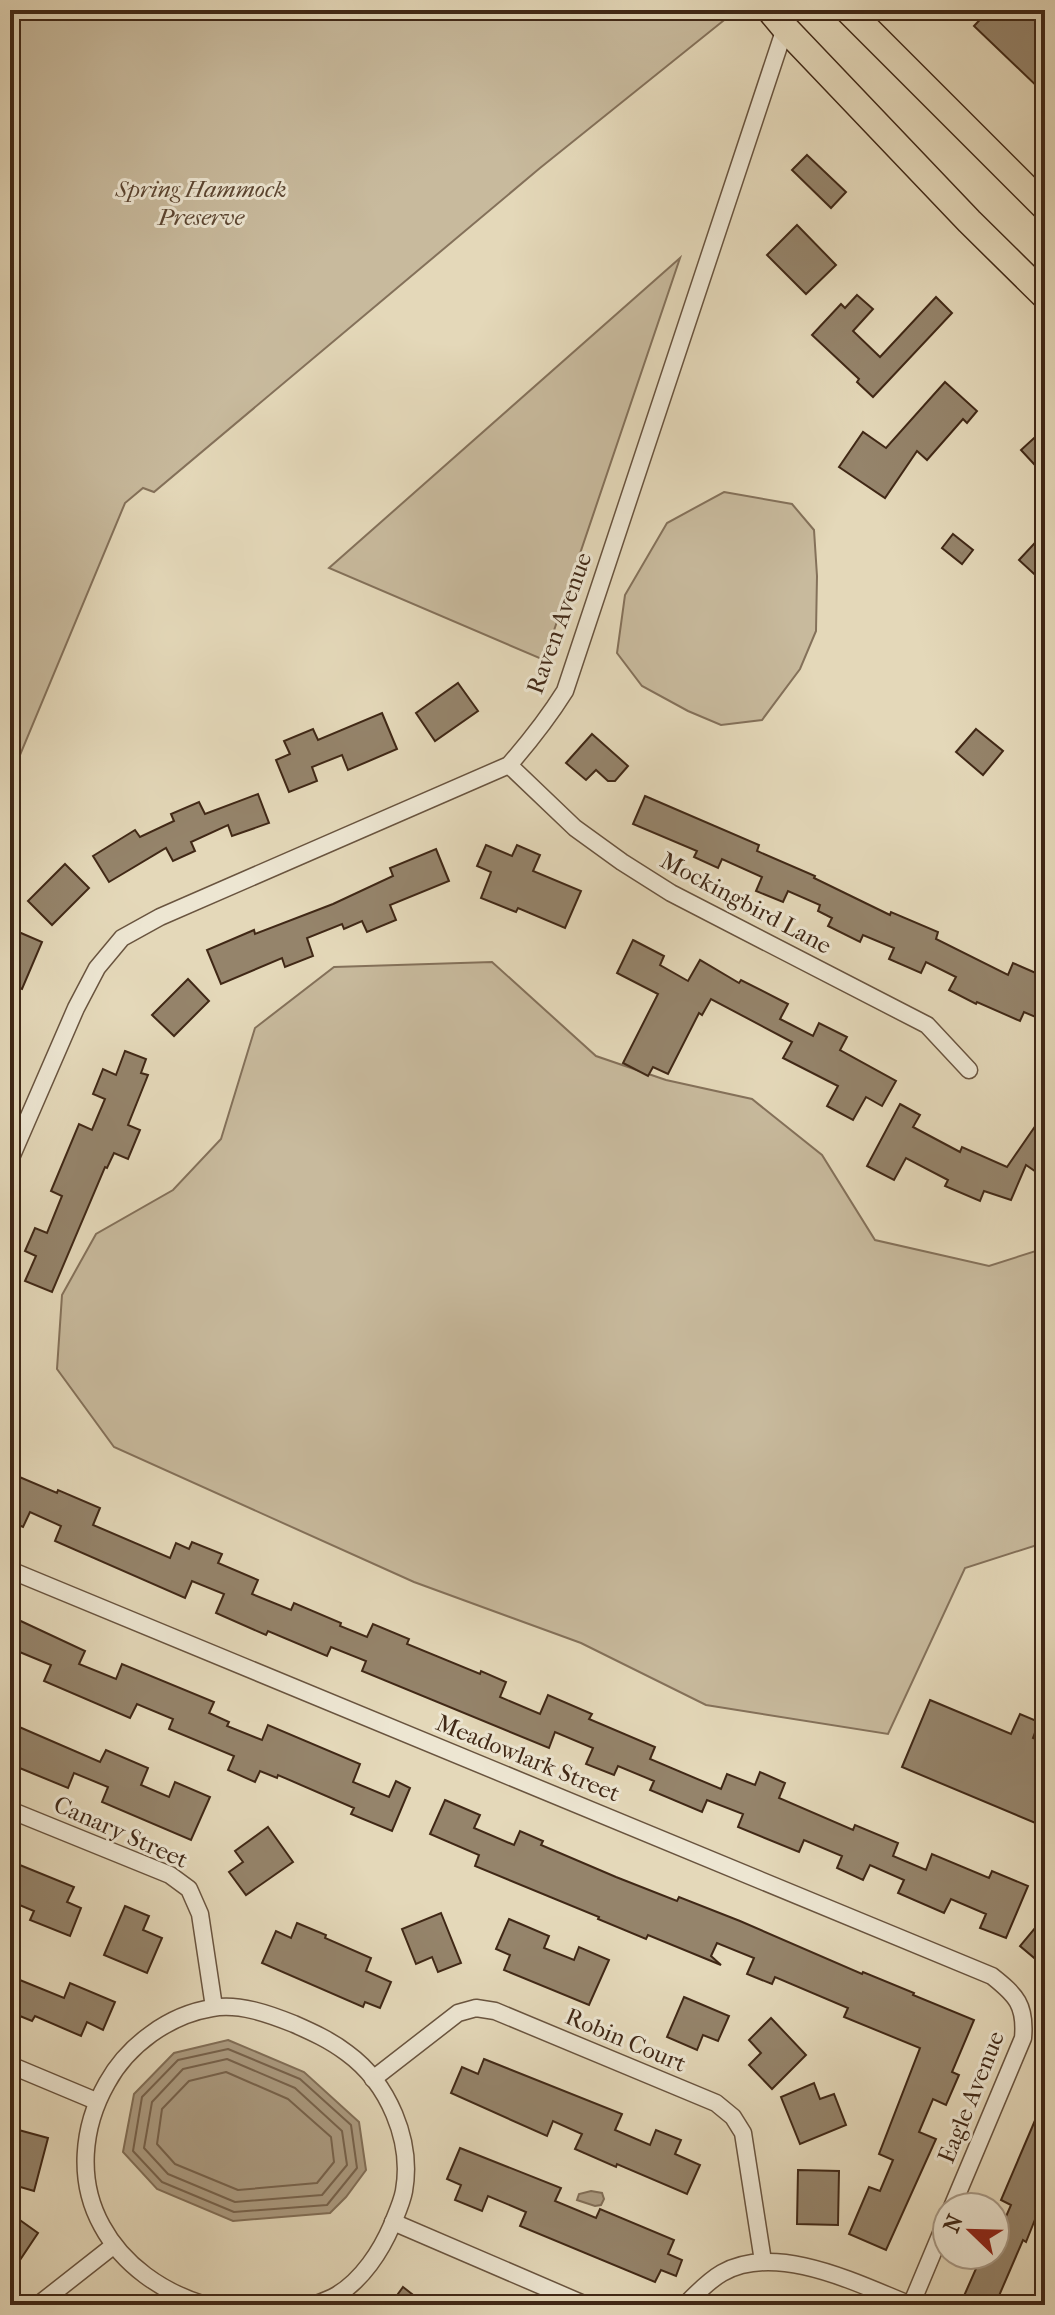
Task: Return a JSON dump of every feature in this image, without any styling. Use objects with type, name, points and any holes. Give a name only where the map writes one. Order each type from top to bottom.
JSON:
[{"type":"main road","points":[[848,10],[1045,207]]},
{"type":"main road","points":[[778,19],[1045,296]]},
{"type":"street","name":"Raven Avenue","points":[[10,1160],[76,1008],[97,968],[122,938],[160,917],[509,765],[538,731],[565,691],[778,19]]},
{"type":"street","name":"Mockingbird Lane","points":[[509,765],[575,828],[622,862],[671,893],[927,1025],[969,1070]]},
{"type":"street","name":"Meadowlark Street","points":[[10,1570],[992,1976],[1009,1989],[1020,2003]]},
{"type":"street","name":"Canary Street","points":[[10,1810],[170,1875],[189,1889],[200,1914],[214,2007]]},
{"type":"street","name":"Eagle Avenue","points":[[959,2191],[1023,2038],[1025,2021],[1020,2003]]},
{"type":"street","points":[[205,2305],[165,2289],[140,2272],[113,2246],[95,2213],[86,2181],[88,2127],[96,2101],[115,2068],[137,2045],[160,2028],[185,2015],[214,2007],[249,2009],[279,2018],[321,2036],[349,2054],[388,2100],[401,2130],[406,2155],[404,2191],[382,2248],[338,2295],[314,2305]]},
{"type":"street","name":"Robin Court","points":[[373,2079],[458,2013],[476,2008],[495,2011],[716,2103],[733,2117],[743,2133],[763,2261]]},
{"type":"street","points":[[10,2065],[96,2101]]},
{"type":"street","points":[[393,2222],[586,2305]]},
{"type":"street","points":[[38,2305],[113,2246]]},
{"type":"street","points":[[685,2305],[724,2272],[763,2261],[792,2263],[828,2273],[911,2305],[931,2257]]},
{"type":"green space","name":"Spring Hammock Preserve","points":[[10,10],[730,10],[733,13],[540,168],[154,492],[143,488],[125,503],[10,779]]},
{"type":"green space","points":[[680,258],[544,660],[329,568]]},
{"type":"green space","points":[[724,492],[792,504],[814,530],[817,576],[816,631],[800,669],[762,720],[721,725],[642,686],[617,653],[625,595],[667,523]]},
{"type":"green space","points":[[492,962],[596,1056],[666,1080],[752,1099],[822,1155],[875,1240],[989,1266],[1045,1248],[1045,1545],[965,1568],[888,1734],[706,1705],[581,1643],[414,1582],[114,1447],[57,1369],[62,1295],[96,1234],[173,1190],[221,1139],[255,1028],[334,967]]},
{"type":"water","points":[[228,2040],[304,2072],[359,2122],[366,2170],[330,2213],[233,2221],[157,2189],[123,2152],[134,2094],[174,2053]]},
{"type":"water","points":[[591,2191],[602,2193],[604,2199],[601,2205],[577,2200],[579,2194]]},
{"type":"water","points":[[773,2296],[818,2305],[759,2305]]},
{"type":"building","points":[[989,10],[1045,10],[1045,94],[974,26]]},
{"type":"building","points":[[807,155],[846,192],[831,208],[792,170]]},
{"type":"building","points":[[797,225],[836,265],[806,294],[767,255]]},
{"type":"building","points":[[857,295],[873,309],[853,331],[880,357],[936,297],[952,313],[873,397],[857,382],[859,379],[812,335],[841,304],[845,308]]},
{"type":"building","points":[[945,382],[977,411],[967,423],[963,419],[927,460],[917,451],[885,498],[839,467],[863,432],[886,448]]},
{"type":"building","points":[[1045,428],[1045,476],[1021,450]]},
{"type":"building","points":[[1045,532],[1045,584],[1019,560]]},
{"type":"building","points":[[953,534],[973,550],[962,564],[942,548]]},
{"type":"building","points":[[458,683],[478,711],[435,741],[416,713]]},
{"type":"building","points":[[382,713],[397,749],[348,770],[342,755],[312,767],[317,781],[289,792],[276,760],[290,754],[284,741],[313,729],[318,740]]},
{"type":"building","points":[[976,729],[1003,751],[983,775],[956,752]]},
{"type":"building","points":[[592,734],[628,766],[615,781],[608,781],[596,770],[586,780],[566,763]]},
{"type":"building","points":[[258,794],[269,823],[232,836],[228,825],[191,842],[195,851],[173,861],[166,848],[109,882],[93,856],[135,830],[140,837],[174,821],[171,814],[199,802],[205,814]]},
{"type":"building","points":[[645,796],[759,845],[757,851],[815,876],[890,915],[891,912],[938,932],[936,939],[1008,975],[1013,963],[1045,977],[1045,1021],[1024,1012],[1020,1021],[976,1004],[949,990],[956,977],[926,962],[921,973],[889,959],[894,948],[863,935],[860,942],[828,926],[832,918],[818,911],[820,905],[788,891],[783,902],[756,891],[762,877],[722,859],[718,868],[694,857],[697,851],[633,824]]},
{"type":"building","points":[[486,845],[512,856],[517,845],[540,855],[533,871],[581,891],[565,928],[518,908],[516,912],[481,898],[491,872],[477,866]]},
{"type":"building","points":[[436,849],[449,881],[390,905],[396,920],[367,932],[362,921],[344,929],[342,924],[307,938],[313,956],[285,967],[282,958],[221,984],[207,950],[254,930],[255,934],[333,904],[393,876],[390,868]]},
{"type":"building","points":[[65,864],[89,888],[52,925],[28,901]]},
{"type":"building","points":[[14,930],[42,942],[22,989],[10,984],[10,940]]},
{"type":"building","points":[[633,940],[664,956],[660,965],[688,981],[700,960],[739,983],[741,980],[788,1004],[780,1019],[813,1036],[819,1023],[847,1037],[840,1050],[896,1081],[882,1106],[866,1097],[853,1120],[827,1106],[838,1086],[783,1058],[792,1042],[711,999],[702,1015],[699,1013],[668,1074],[653,1067],[648,1076],[623,1063],[658,994],[617,973]]},
{"type":"building","points":[[188,979],[209,1001],[174,1036],[152,1015]]},
{"type":"building","points":[[125,1051],[146,1059],[141,1073],[148,1075],[128,1125],[140,1130],[128,1159],[114,1153],[105,1167],[52,1292],[25,1281],[36,1256],[25,1251],[35,1228],[47,1233],[62,1196],[51,1191],[79,1124],[92,1130],[105,1099],[93,1094],[103,1069],[116,1075]]},
{"type":"building","points":[[900,1104],[920,1115],[913,1127],[960,1152],[962,1147],[1007,1167],[1045,1112],[1045,1178],[1026,1165],[1011,1200],[984,1191],[980,1201],[945,1186],[948,1180],[906,1158],[894,1180],[867,1166]]},
{"type":"building","points":[[10,1473],[100,1508],[93,1525],[170,1558],[176,1543],[189,1549],[192,1542],[222,1554],[218,1563],[258,1580],[252,1594],[291,1610],[294,1603],[367,1637],[373,1624],[409,1639],[407,1644],[506,1682],[500,1697],[540,1714],[548,1695],[592,1714],[589,1719],[655,1747],[650,1759],[721,1789],[727,1774],[755,1785],[760,1772],[785,1783],[779,1798],[853,1830],[855,1825],[898,1843],[893,1856],[926,1870],[932,1854],[989,1878],[992,1871],[1028,1886],[1006,1938],[980,1928],[986,1914],[951,1899],[944,1913],[898,1893],[904,1880],[870,1865],[863,1880],[837,1868],[842,1856],[804,1840],[799,1852],[738,1827],[743,1814],[707,1800],[702,1812],[650,1790],[654,1781],[618,1766],[614,1775],[586,1764],[593,1748],[555,1732],[549,1748],[362,1671],[366,1661],[331,1647],[327,1656],[268,1631],[266,1635],[216,1613],[224,1594],[192,1581],[185,1598],[55,1541],[61,1526],[30,1512],[23,1527],[10,1521]]},
{"type":"building","points":[[10,1616],[85,1651],[79,1664],[116,1679],[122,1664],[214,1702],[209,1713],[229,1722],[227,1726],[262,1740],[268,1725],[360,1764],[353,1782],[389,1797],[396,1781],[410,1788],[392,1831],[351,1814],[354,1808],[278,1775],[277,1778],[260,1771],[255,1782],[228,1770],[234,1756],[169,1729],[173,1719],[137,1704],[130,1718],[44,1681],[51,1665],[10,1648]]},
{"type":"building","points":[[930,1700],[1011,1734],[1020,1714],[1039,1722],[1033,1738],[1045,1743],[1045,1827],[902,1767]]},
{"type":"building","points":[[10,1723],[100,1762],[106,1750],[148,1768],[141,1785],[169,1797],[175,1782],[210,1797],[191,1840],[102,1802],[108,1787],[74,1773],[68,1788],[10,1764]]},
{"type":"building","points":[[445,1800],[480,1815],[474,1828],[514,1845],[520,1831],[543,1841],[541,1845],[616,1877],[740,1921],[974,2020],[952,2072],[959,2075],[946,2105],[933,2099],[919,2132],[936,2139],[886,2250],[849,2234],[869,2187],[880,2191],[893,2160],[879,2154],[920,2048],[844,2017],[848,2008],[775,1977],[772,1984],[747,1974],[754,1958],[717,1943],[711,1956],[721,1965],[648,1935],[646,1939],[475,1866],[479,1855],[430,1834]]},
{"type":"building","points":[[268,1827],[293,1862],[246,1895],[229,1872],[243,1862],[235,1851]]},
{"type":"building","points":[[10,1861],[74,1887],[67,1902],[81,1908],[70,1936],[30,1920],[34,1911],[10,1901]]},
{"type":"building","points":[[125,1906],[149,1916],[143,1930],[162,1938],[147,1973],[104,1955]]},
{"type":"building","points":[[441,1913],[461,1963],[438,1972],[432,1957],[416,1964],[402,1929]]},
{"type":"building","points":[[1045,1916],[1045,1967],[1020,1946]]},
{"type":"building","points":[[509,1919],[549,1936],[544,1948],[574,1960],[579,1947],[609,1960],[589,2005],[504,1970],[510,1955],[496,1949]]},
{"type":"building","points":[[297,1923],[371,1958],[366,1971],[391,1982],[380,2008],[365,2002],[363,2007],[262,1963],[276,1931],[291,1938]]},
{"type":"building","points":[[10,1976],[64,1998],[70,1983],[115,2002],[103,2030],[87,2022],[81,2036],[35,2016],[32,2021],[10,2012]]},
{"type":"building","points":[[684,1997],[729,2016],[718,2041],[703,2035],[697,2050],[667,2037]]},
{"type":"building","points":[[771,2018],[806,2055],[772,2089],[749,2065],[761,2053],[749,2040]]},
{"type":"building","points":[[484,2059],[622,2114],[615,2130],[650,2145],[656,2130],[681,2140],[675,2154],[700,2165],[687,2194],[575,2149],[582,2134],[553,2121],[547,2136],[451,2093],[462,2067],[478,2074]]},
{"type":"building","points":[[814,2083],[820,2099],[834,2094],[846,2125],[800,2144],[781,2097]]},
{"type":"building","points":[[1045,2097],[1045,2221],[1036,2217],[1011,2268],[1011,2191],[1005,2191]]},
{"type":"building","points":[[15,2129],[48,2138],[34,2191],[10,2184],[10,2148]]},
{"type":"building","points":[[460,2148],[561,2188],[555,2201],[596,2218],[600,2209],[674,2240],[668,2254],[682,2260],[676,2276],[661,2270],[655,2282],[520,2226],[526,2212],[488,2196],[482,2211],[455,2200],[461,2185],[447,2179]]},
{"type":"building","points":[[798,2170],[839,2171],[838,2225],[797,2224]]},
{"type":"building","points":[[10,2213],[38,2233],[10,2275]]},
{"type":"building","points":[[975,2271],[1010,2271],[995,2305],[960,2305]]},
{"type":"building","points":[[403,2287],[426,2305],[390,2305]]}]
